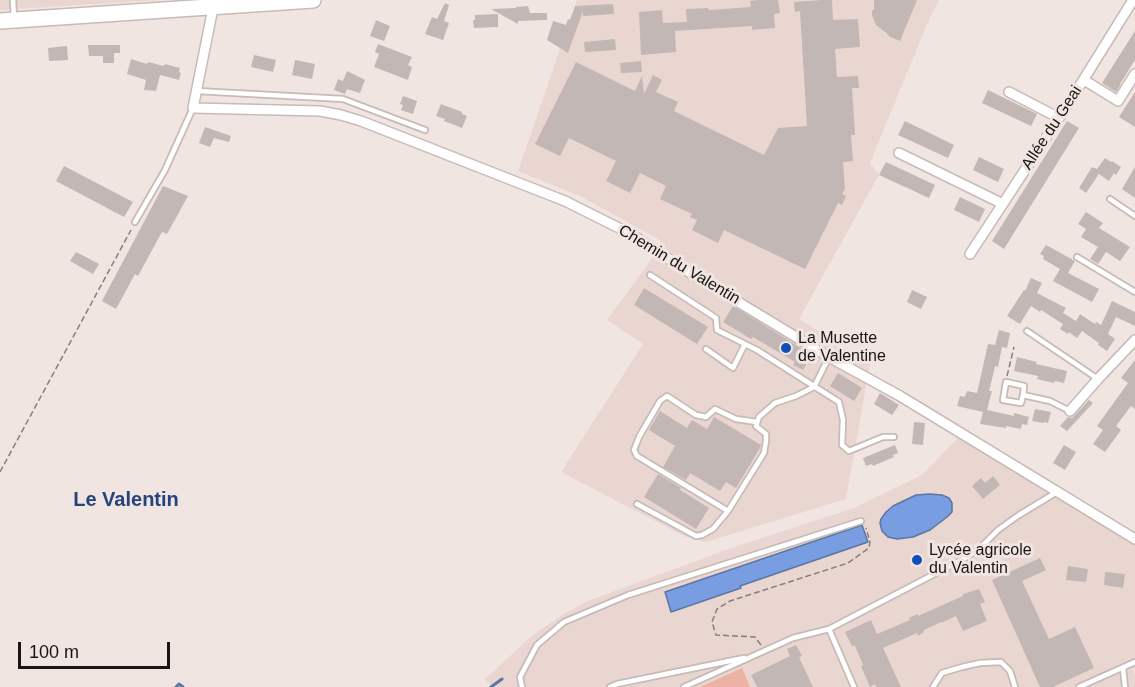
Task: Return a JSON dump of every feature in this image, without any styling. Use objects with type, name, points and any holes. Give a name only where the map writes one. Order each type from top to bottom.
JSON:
[{"type":"main road","points":[[7,21],[313,0]]},
{"type":"street","name":"Allée du Geai","points":[[970,254],[1084,80],[1133,0]]},
{"type":"street","points":[[193,108],[213,8]]},
{"type":"street","points":[[1084,80],[1118,101],[1135,74]]},
{"type":"street","points":[[1009,92],[1059,118]]},
{"type":"street","name":"Chemin du Valentin","points":[[193,108],[320,111],[341,115],[565,201],[630,234],[829,357],[900,396],[1135,539]]},
{"type":"street","points":[[899,153],[1003,204]]},
{"type":"street","points":[[1070,411],[1135,340]]},
{"type":"lane","points":[[7,21],[13,0]]},
{"type":"lane","points":[[196,93],[343,99],[425,130]]},
{"type":"lane","points":[[135,222],[165,170],[193,108]]},
{"type":"lane","points":[[1110,199],[1135,216]]},
{"type":"lane","points":[[1077,257],[1135,292]]},
{"type":"lane","points":[[650,275],[716,318],[717,330],[757,350],[839,402],[843,420],[843,445],[849,451],[883,437],[894,437]]},
{"type":"lane","points":[[1027,331],[1098,379]]},
{"type":"lane","points":[[706,349],[733,368],[745,344]]},
{"type":"lane","points":[[637,504],[696,536],[712,529],[728,511],[764,453],[766,434],[756,426],[759,417],[775,403],[814,387],[829,357]]},
{"type":"lane","points":[[1006,382],[1024,386],[1023,395],[1021,404],[1003,400],[1006,382]]},
{"type":"lane","points":[[1023,395],[1050,401],[1070,411]]},
{"type":"lane","points":[[728,511],[637,456],[634,450],[639,436],[660,401],[667,396],[696,415],[706,417],[715,409],[736,418],[757,422]]},
{"type":"lane","points":[[684,687],[793,638],[829,629],[969,556],[998,530],[1057,492]]},
{"type":"lane","points":[[522,687],[520,677],[537,645],[564,622],[628,595],[861,521]]},
{"type":"lane","points":[[829,629],[854,687]]},
{"type":"lane","points":[[609,687],[752,656]]},
{"type":"lane","points":[[933,687],[942,674],[980,663],[1001,662],[1010,671],[1015,687]]},
{"type":"lane","points":[[1079,687],[1135,662]]},
{"type":"lane","points":[[1122,668],[1125,687]]},
{"type":"path","points":[[0,472],[135,222]]},
{"type":"path","points":[[1006,382],[1014,347]]},
{"type":"path","points":[[766,650],[755,637],[716,635],[712,622],[717,609],[730,601],[848,563],[869,548],[870,542],[861,521]]},
{"type":"shaded area","points":[[0,0],[159,0],[0,10]]},
{"type":"shaded area","points":[[577,0],[939,0],[870,163],[879,175],[799,319],[870,364],[846,499],[706,542],[686,537],[561,472],[643,344],[607,320],[650,261],[661,241],[584,198],[518,171]]},
{"type":"shaded area","name":"Lycée agricole du Valentin","points":[[958,438],[1135,544],[1135,668],[1133,669],[1135,687],[492,687],[485,679],[533,635],[588,601],[731,548],[854,508],[922,475]]},
{"type":"shaded area","points":[[742,668],[750,687],[700,687]]},
{"type":"water","points":[[930,494],[949,498],[952,503],[952,512],[947,517],[930,530],[913,537],[897,539],[888,537],[882,531],[881,519],[893,506],[916,495]]},
{"type":"water","points":[[862,525],[868,542],[671,612],[665,592]]},
{"type":"building","points":[[778,0],[780,13],[774,14],[775,28],[752,30],[752,26],[675,31],[676,52],[641,55],[639,12],[662,10],[663,23],[687,22],[686,9],[751,7],[750,1]]},
{"type":"building","points":[[832,0],[833,20],[858,19],[860,47],[835,49],[837,77],[858,76],[859,88],[852,88],[855,135],[851,135],[853,161],[843,162],[845,189],[842,194],[846,196],[842,205],[838,203],[805,269],[724,230],[718,243],[692,230],[697,220],[690,217],[692,214],[660,199],[666,186],[640,173],[630,193],[606,181],[616,161],[569,138],[560,156],[535,144],[576,62],[635,91],[642,76],[644,94],[653,75],[662,80],[656,92],[678,102],[674,111],[764,155],[778,128],[807,126],[800,11],[795,12],[794,2]]},
{"type":"building","points":[[874,0],[917,0],[900,41],[888,36],[876,25],[872,15]]},
{"type":"building","points":[[445,3],[449,5],[444,21],[449,23],[443,40],[425,34],[432,17],[437,19]]},
{"type":"building","points":[[613,4],[614,14],[583,16],[583,11],[568,53],[547,40],[553,21],[566,25],[575,6]]},
{"type":"building","points":[[528,6],[530,13],[547,13],[547,20],[518,21],[518,24],[491,9],[516,8]]},
{"type":"building","points":[[498,14],[498,27],[474,28],[475,15]]},
{"type":"building","points":[[376,20],[390,26],[384,41],[370,36]]},
{"type":"building","points":[[1135,31],[1135,60],[1116,92],[1102,83]]},
{"type":"building","points":[[615,39],[616,50],[585,52],[584,42]]},
{"type":"building","points":[[378,44],[412,57],[408,65],[412,67],[408,80],[374,67],[379,54],[375,52]]},
{"type":"building","points":[[88,45],[120,45],[120,53],[114,53],[114,63],[103,63],[103,56],[89,56]]},
{"type":"building","points":[[67,46],[68,60],[49,61],[48,48]]},
{"type":"building","points":[[254,55],[276,60],[273,72],[251,67]]},
{"type":"building","points":[[131,59],[147,64],[148,62],[164,66],[165,64],[180,68],[179,80],[160,75],[156,91],[144,90],[146,80],[127,74]]},
{"type":"building","points":[[295,60],[315,64],[312,79],[292,75]]},
{"type":"building","points":[[641,61],[642,72],[621,73],[620,63]]},
{"type":"building","points":[[347,71],[365,80],[360,93],[347,89],[345,94],[334,90],[338,79],[343,81]]},
{"type":"building","points":[[988,90],[1037,114],[1031,126],[982,103]]},
{"type":"building","points":[[1135,92],[1135,127],[1119,117]]},
{"type":"building","points":[[403,96],[417,101],[413,114],[401,110],[403,105],[400,104]]},
{"type":"building","points":[[441,104],[467,116],[462,128],[436,116]]},
{"type":"building","points":[[905,121],[954,145],[948,158],[898,135]]},
{"type":"building","points":[[1067,121],[1079,128],[1004,249],[992,241]]},
{"type":"building","points":[[205,127],[231,136],[229,142],[214,138],[210,147],[199,143]]},
{"type":"building","points":[[979,157],[1004,169],[998,182],[973,170]]},
{"type":"building","points":[[1105,158],[1121,167],[1109,181],[1099,174],[1086,193],[1079,188],[1092,167],[1097,169]]},
{"type":"building","points":[[886,162],[935,185],[929,198],[879,175]]},
{"type":"building","points":[[64,166],[133,202],[124,217],[56,181]]},
{"type":"building","points":[[1135,167],[1135,198],[1122,189]]},
{"type":"building","points":[[163,186],[188,196],[167,234],[162,232],[138,276],[135,274],[116,309],[102,301]]},
{"type":"building","points":[[960,197],[985,209],[979,222],[954,210]]},
{"type":"building","points":[[1086,212],[1103,223],[1099,228],[1130,247],[1120,261],[1106,252],[1098,264],[1090,259],[1098,247],[1081,237],[1086,229],[1078,224]]},
{"type":"building","points":[[1046,245],[1075,261],[1068,273],[1099,289],[1092,302],[1053,281],[1060,269],[1043,259],[1044,256],[1040,254]]},
{"type":"building","points":[[76,252],[99,264],[93,274],[70,261]]},
{"type":"building","points":[[1031,278],[1042,283],[1037,293],[1066,308],[1063,313],[1076,321],[1080,314],[1095,324],[1096,322],[1101,325],[1112,301],[1135,312],[1135,326],[1116,317],[1108,334],[1115,339],[1107,351],[1082,331],[1077,338],[1069,332],[1068,334],[1060,329],[1063,324],[1031,306],[1020,324],[1007,316],[1025,291]]},
{"type":"building","points":[[644,288],[708,327],[697,344],[634,305]]},
{"type":"building","points":[[912,290],[927,297],[921,309],[907,302]]},
{"type":"building","points":[[733,306],[812,355],[814,357],[810,365],[807,363],[803,370],[793,365],[795,362],[723,322]]},
{"type":"building","points":[[999,330],[1010,333],[1007,348],[1002,347],[998,367],[995,366],[987,410],[1029,417],[1027,425],[1022,424],[1021,429],[980,424],[983,412],[957,406],[960,396],[965,397],[967,391],[977,393],[988,344],[995,345]]},
{"type":"building","points":[[1017,357],[1067,371],[1064,383],[1037,379],[1038,376],[1014,371]]},
{"type":"building","points":[[1135,360],[1135,409],[1131,406],[1116,426],[1121,430],[1105,452],[1093,444],[1103,430],[1097,426],[1128,383],[1121,378]]},
{"type":"building","points":[[838,373],[862,388],[854,401],[830,386]]},
{"type":"building","points":[[880,393],[899,405],[892,415],[874,404]]},
{"type":"building","points":[[1089,400],[1093,403],[1067,431],[1060,426],[1068,417],[1072,418]]},
{"type":"building","points":[[1035,409],[1051,412],[1048,423],[1032,421]]},
{"type":"building","points":[[660,411],[687,428],[692,420],[707,429],[714,417],[761,445],[736,488],[726,482],[720,491],[690,473],[686,480],[663,467],[675,446],[649,430]]},
{"type":"building","points":[[914,422],[925,423],[923,445],[912,444]]},
{"type":"building","points":[[895,445],[898,453],[893,455],[894,457],[873,466],[872,464],[866,466],[863,458]]},
{"type":"building","points":[[1064,445],[1076,452],[1065,470],[1053,463]]},
{"type":"building","points":[[658,474],[709,508],[696,529],[644,497]]},
{"type":"building","points":[[993,476],[1000,485],[983,499],[972,486],[981,478],[985,483]]},
{"type":"building","points":[[1040,558],[1046,570],[1022,581],[1049,639],[1075,627],[1094,668],[1053,687],[1040,687],[992,580]]},
{"type":"building","points":[[1068,566],[1088,569],[1086,582],[1066,580]]},
{"type":"building","points":[[1105,572],[1125,574],[1123,588],[1104,585]]},
{"type":"building","points":[[979,589],[985,602],[980,604],[987,621],[963,631],[956,616],[924,630],[918,636],[917,633],[883,648],[901,687],[876,687],[875,684],[870,687],[855,646],[852,646],[845,632],[871,620],[877,634],[963,596],[963,594]]},
{"type":"building","points":[[796,645],[813,687],[757,687],[751,675],[790,656],[787,649]]},
{"type":"waterway","points":[[491,687],[502,679]]},
{"type":"waterway","points":[[176,687],[179,684],[183,687]]},
{"type":"place","name":"La Musette de Valentine","points":[[786,348]]},
{"type":"place","name":"Lycée agricole du Valentin","points":[[917,560]]},
{"type":"district","name":"Le Valentin","points":[[126,500]]}]
